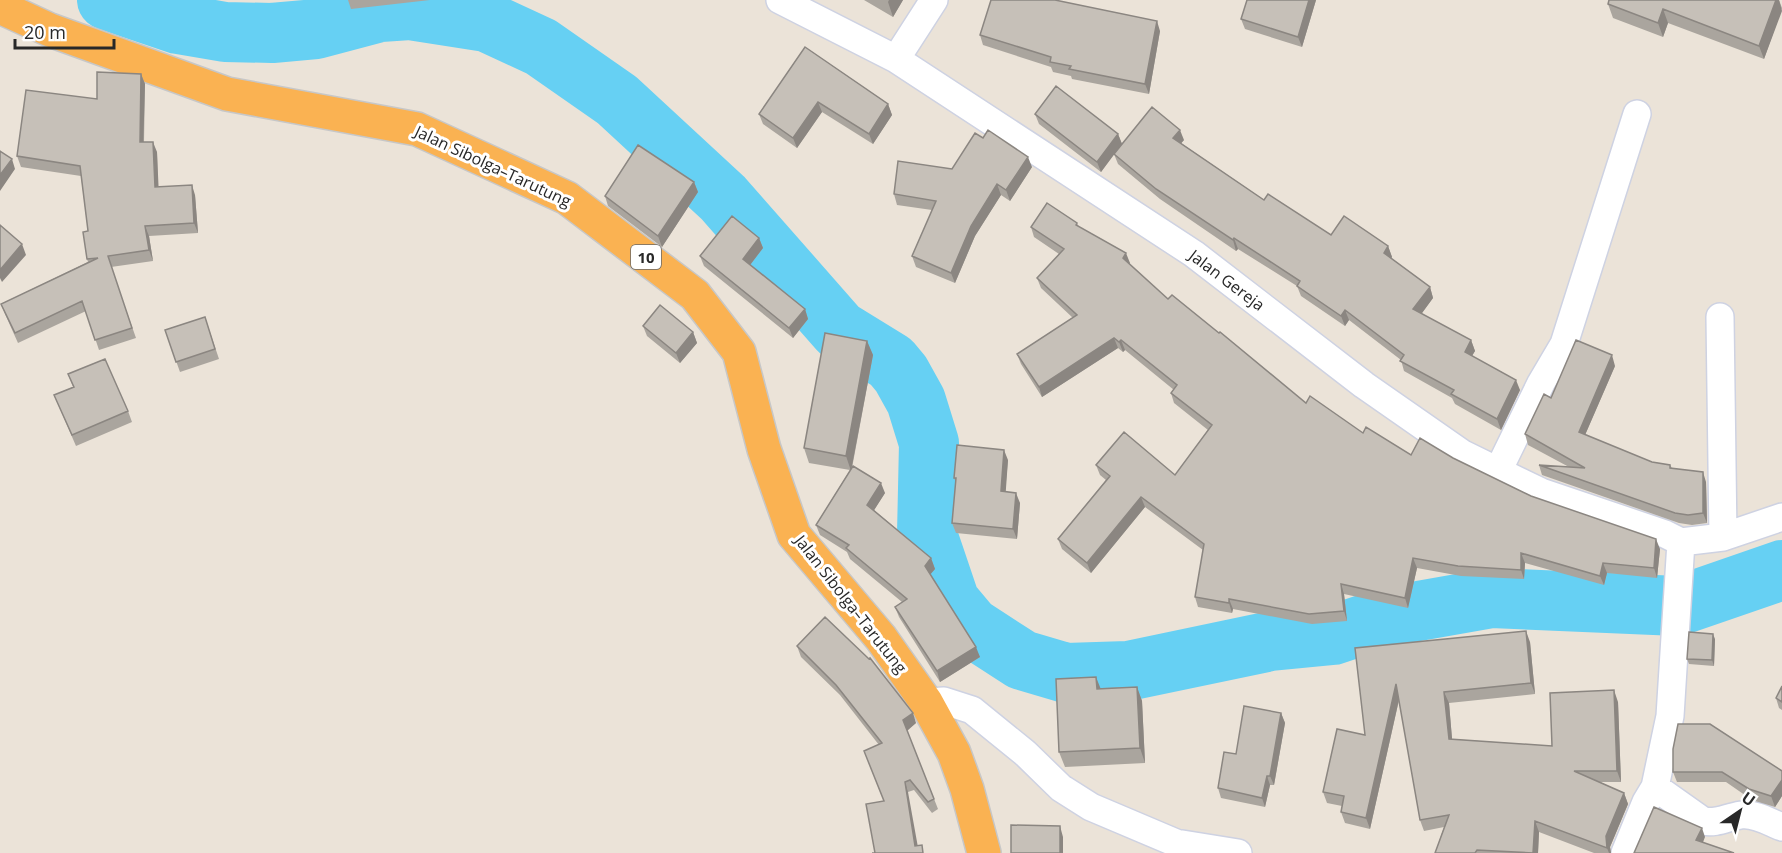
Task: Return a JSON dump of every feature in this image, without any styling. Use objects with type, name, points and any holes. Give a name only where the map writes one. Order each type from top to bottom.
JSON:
[{"type":"highway","name":"Jalan Sibolga–Tarutung","points":[[0,7],[50,30],[227,94],[417,129],[567,198],[695,295],[740,352],[764,449],[794,535],[881,638],[926,702],[954,753],[967,789],[984,853]]},
{"type":"street","name":"Jalan Gereja","points":[[780,0],[896,59],[1194,254],[1364,385],[1463,454],[1541,492],[1665,534],[1680,551]]},
{"type":"street","points":[[896,59],[934,0]]},
{"type":"street","points":[[1498,471],[1541,383],[1564,345],[1637,114]]},
{"type":"street","points":[[1720,317],[1723,537]]},
{"type":"street","points":[[1625,853],[1646,802],[1655,787],[1670,716],[1680,551],[1782,517]]},
{"type":"street","points":[[926,702],[944,701],[972,710],[1025,753],[1061,788],[1091,807],[1176,843],[1238,853]]},
{"type":"street","points":[[1655,787],[1703,821],[1712,823],[1739,815],[1750,815],[1782,827]]},
{"type":"building","points":[[991,0],[1055,0],[1157,21],[1145,84],[1069,69],[1071,66],[1050,62],[1051,57],[980,35]]},
{"type":"building","points":[[1247,0],[1309,0],[1298,37],[1241,19]]},
{"type":"building","points":[[1609,0],[1776,0],[1759,46],[1663,9],[1658,23],[1608,4]]},
{"type":"building","points":[[805,47],[888,104],[869,134],[818,102],[793,138],[759,114]]},
{"type":"building","points":[[97,72],[141,74],[140,142],[153,142],[155,187],[192,185],[194,223],[145,226],[149,250],[108,256],[132,328],[95,340],[82,301],[15,333],[1,304],[98,258],[87,259],[83,232],[88,231],[80,166],[17,156],[26,90],[97,99]]},
{"type":"building","points":[[1056,86],[1118,134],[1097,162],[1035,114]]},
{"type":"building","points":[[1152,107],[1180,130],[1173,138],[1264,200],[1268,194],[1331,235],[1344,216],[1388,246],[1384,253],[1430,287],[1413,309],[1471,340],[1465,352],[1516,380],[1497,419],[1451,394],[1454,390],[1400,361],[1404,355],[1345,310],[1341,316],[1297,286],[1300,281],[1156,189],[1114,154]]},
{"type":"building","points":[[988,130],[1028,157],[1006,190],[997,184],[971,226],[951,273],[912,256],[936,201],[894,194],[898,161],[952,169],[975,133],[983,138]]},
{"type":"building","points":[[638,145],[694,182],[658,236],[605,196]]},
{"type":"building","points":[[0,151],[12,159],[0,175]]},
{"type":"building","points":[[1047,203],[1077,223],[1076,225],[1126,253],[1123,258],[1168,299],[1172,295],[1306,403],[1310,396],[1363,433],[1366,427],[1411,455],[1420,438],[1453,458],[1531,496],[1656,539],[1654,568],[1603,563],[1600,576],[1521,553],[1521,570],[1458,566],[1413,558],[1405,598],[1341,584],[1344,611],[1309,614],[1229,599],[1229,603],[1195,597],[1204,544],[1141,497],[1087,563],[1058,539],[1110,476],[1096,465],[1124,432],[1175,475],[1212,425],[1171,393],[1177,385],[1121,340],[1119,342],[1114,338],[1039,387],[1017,354],[1077,315],[1037,278],[1064,249],[1031,227]]},
{"type":"building","points":[[732,216],[759,238],[743,259],[805,309],[789,328],[700,256]]},
{"type":"building","points":[[0,225],[22,244],[0,270]]},
{"type":"building","points":[[660,305],[693,332],[676,353],[643,326]]},
{"type":"building","points":[[205,317],[215,349],[176,362],[165,330]]},
{"type":"building","points":[[825,333],[867,341],[846,456],[804,448]]},
{"type":"building","points":[[1576,340],[1612,355],[1579,432],[1652,462],[1670,465],[1670,468],[1703,472],[1703,513],[1688,515],[1675,513],[1539,465],[1585,468],[1525,434],[1544,394],[1551,398]]},
{"type":"building","points":[[105,359],[128,411],[72,435],[54,395],[74,387],[68,374]]},
{"type":"building","points":[[957,445],[1004,450],[1001,491],[1016,493],[1013,529],[952,523]]},
{"type":"building","points":[[853,466],[881,483],[867,505],[931,558],[925,566],[976,647],[937,671],[895,607],[907,599],[846,548],[849,545],[816,525]]},
{"type":"building","points":[[825,617],[870,658],[913,713],[903,720],[934,799],[928,802],[910,780],[905,782],[915,846],[922,845],[923,853],[875,853],[866,804],[884,801],[864,751],[882,743],[836,685],[797,646]]},
{"type":"building","points":[[1526,631],[1531,683],[1444,692],[1449,739],[1552,746],[1550,693],[1614,690],[1617,771],[1574,771],[1624,793],[1606,836],[1607,848],[1535,821],[1533,853],[1477,850],[1475,853],[1435,853],[1449,815],[1420,820],[1396,684],[1366,818],[1341,812],[1344,796],[1323,792],[1337,729],[1365,735],[1355,648]]},
{"type":"building","points":[[1689,632],[1713,634],[1712,660],[1687,659]]},
{"type":"building","points":[[1096,677],[1097,689],[1137,687],[1140,748],[1059,752],[1056,679]]},
{"type":"building","points":[[1782,686],[1782,702],[1776,698]]},
{"type":"building","points":[[1244,706],[1281,713],[1270,776],[1267,776],[1262,798],[1218,788],[1224,752],[1236,754]]},
{"type":"building","points":[[1678,724],[1710,724],[1782,771],[1782,780],[1771,796],[1749,789],[1722,772],[1673,772],[1673,749]]},
{"type":"building","points":[[1654,807],[1702,828],[1696,840],[1734,853],[1634,853]]},
{"type":"building","points":[[1011,825],[1060,826],[1060,853],[1011,853]]},
{"type":"waterway","points":[[107,0],[178,24],[225,32],[272,33],[316,29],[380,12],[410,10],[487,22],[541,47],[617,100],[723,198],[839,330],[891,362],[901,374],[916,401],[929,443],[927,534],[950,602],[971,627],[1022,660],[1066,673],[1128,671],[1271,641],[1333,635],[1390,616],[1492,598],[1678,606],[1782,570]]}]
